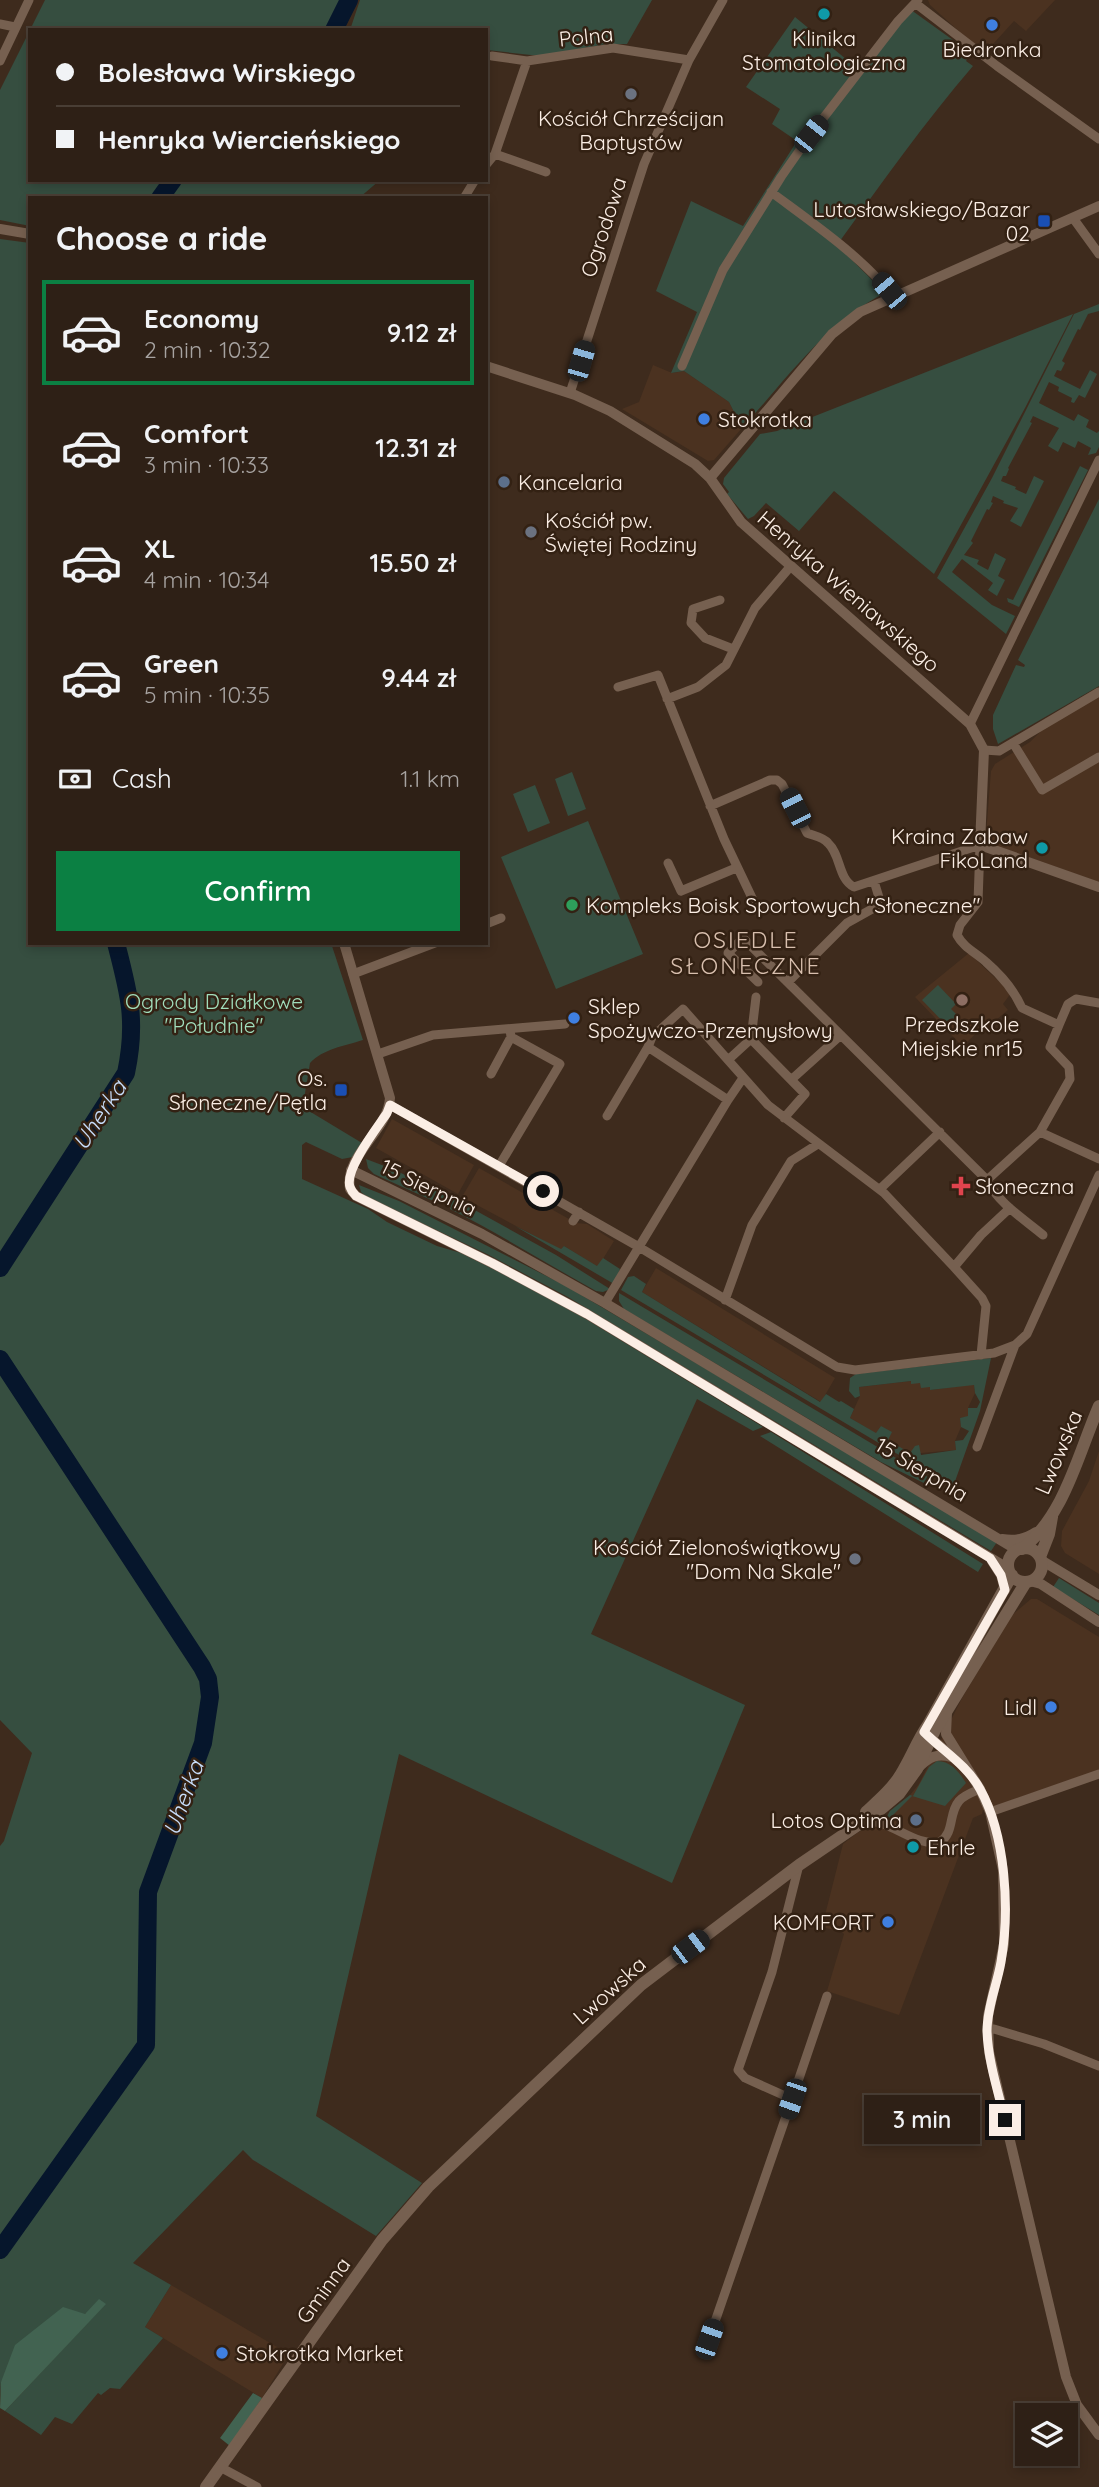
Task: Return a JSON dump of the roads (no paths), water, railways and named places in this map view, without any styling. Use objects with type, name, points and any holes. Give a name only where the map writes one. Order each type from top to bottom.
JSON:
[{"type":"main road","name":"Lwowska","points":[[1041,1559],[1045,1532],[1068,1485],[1098,1410]]},
{"type":"main road","name":"Lwowska","points":[[1020,1549],[1045,1532]]},
{"type":"main road","points":[[1020,1549],[1032,1550],[1041,1559],[1040,1572],[1028,1581],[1016,1579],[1010,1572],[1011,1556],[1020,1549]]},
{"type":"main road","name":"Lwowska","points":[[428,2186],[641,1985],[799,1865],[863,1821],[877,1817],[900,1794],[917,1769],[929,1731],[947,1712],[1010,1593],[1010,1572]]},
{"type":"main road","name":"Lwowska","points":[[833,1841],[888,1792],[929,1731],[1010,1593],[1028,1581]]},
{"type":"main road","name":"Gminna","points":[[206,2487],[391,2229],[428,2186]]},
{"type":"street","points":[[0,61],[29,0]]},
{"type":"street","name":"Ogrodowa","points":[[570,393],[638,180],[689,60],[723,0]]},
{"type":"street","points":[[682,366],[723,270],[771,192],[811,134],[916,1],[997,66],[1099,139]]},
{"type":"street","points":[[0,24],[15,27]]},
{"type":"street","name":"Polna","points":[[492,56],[527,61],[614,48],[689,60]]},
{"type":"street","points":[[488,163],[495,155],[527,61]]},
{"type":"street","points":[[495,155],[547,172]]},
{"type":"street","points":[[771,192],[850,252],[894,297]]},
{"type":"street","points":[[710,478],[832,334],[860,312],[1099,206]]},
{"type":"street","points":[[1073,218],[1099,254]]},
{"type":"street","points":[[0,229],[28,234]]},
{"type":"street","points":[[488,367],[570,393]]},
{"type":"street","name":"Henryka Wieniawskiego","points":[[570,393],[620,417],[695,464],[710,478],[741,522],[970,724],[984,750]]},
{"type":"street","points":[[970,724],[1099,460]]},
{"type":"street","points":[[667,699],[698,687],[726,666],[755,608],[790,568]]},
{"type":"street","points":[[720,600],[693,609],[691,623],[705,638],[733,649]]},
{"type":"street","points":[[618,687],[658,675],[736,868],[754,902]]},
{"type":"street","points":[[1059,1025],[1022,1008],[1015,993],[986,962],[962,944],[957,935],[960,925],[978,902],[984,750],[999,751],[1099,692]]},
{"type":"street","points":[[1013,743],[1042,790],[1099,757]]},
{"type":"street","points":[[710,806],[770,780],[777,780],[782,784],[807,833],[825,839],[849,885],[858,887],[980,845],[1099,887]]},
{"type":"street","points":[[668,863],[681,891],[736,868]]},
{"type":"street","points":[[788,982],[847,923],[881,904],[874,881]]},
{"type":"street","points":[[488,923],[501,918]]},
{"type":"street","points":[[758,982],[729,953],[743,938],[940,1132],[1010,1208],[1043,1235]]},
{"type":"street","points":[[345,945],[389,1092],[390,1105],[351,1170]]},
{"type":"street","points":[[353,974],[430,945]]},
{"type":"street","points":[[728,1060],[751,1039],[756,997]]},
{"type":"street","points":[[987,1180],[1040,1132],[1070,1079],[1069,1067],[1050,1047],[1068,1004],[1076,999],[1099,1003]]},
{"type":"street","points":[[607,1116],[652,1037],[683,1009],[768,1105],[880,1189],[912,1220],[982,1298],[986,1307],[981,1355]]},
{"type":"street","points":[[378,1054],[433,1035],[511,1033],[565,1024]]},
{"type":"street","points":[[491,1074],[511,1033]]},
{"type":"street","points":[[499,1166],[560,1065],[511,1033]]},
{"type":"street","points":[[792,1079],[841,1035]]},
{"type":"street","points":[[751,1039],[805,1094],[784,1118]]},
{"type":"street","points":[[648,1046],[729,1100]]},
{"type":"street","points":[[605,1303],[743,1078]]},
{"type":"street","points":[[390,1105],[639,1247],[837,1367],[875,1369],[981,1355],[1016,1345]]},
{"type":"street","points":[[880,1189],[940,1132]]},
{"type":"street","points":[[1040,1132],[1099,1160]]},
{"type":"street","points":[[445,1149],[451,1138]]},
{"type":"street","points":[[724,1300],[752,1225],[791,1161],[818,1144]]},
{"type":"street","name":"15 Sierpnia","points":[[1010,1572],[587,1314],[484,1259],[356,1196],[350,1189],[351,1170],[482,1234],[605,1303],[1020,1549]]},
{"type":"street","points":[[977,1447],[1016,1345],[1027,1334],[1099,1175]]},
{"type":"street","points":[[954,1268],[1010,1208]]},
{"type":"street","points":[[573,1221],[579,1212]]},
{"type":"street","points":[[1002,1539],[1014,1541],[1045,1532],[1050,1555],[1060,1571]]},
{"type":"street","points":[[990,1558],[1010,1593],[1048,1590]]},
{"type":"street","points":[[1041,1559],[1099,1595]]},
{"type":"street","points":[[1028,1581],[1048,1590],[1099,1622]]},
{"type":"street","points":[[947,1712],[945,1729],[966,1769]]},
{"type":"street","points":[[929,1731],[951,1744]]},
{"type":"street","points":[[929,1731],[966,1769],[980,1789],[990,1812],[1003,1870],[1004,1931],[1000,1967],[987,2030],[989,2052],[1066,2377],[1077,2405],[1099,2435]]},
{"type":"street","points":[[917,1769],[936,1755],[955,1759]]},
{"type":"street","points":[[990,1812],[1099,1774]]},
{"type":"street","points":[[877,1817],[924,1842],[940,1842],[950,1833],[953,1813],[959,1801],[980,1789]]},
{"type":"street","name":"Lwowska","points":[[877,1817],[888,1792]]},
{"type":"street","points":[[792,2099],[745,2078],[738,2070],[772,1972],[799,1865]]},
{"type":"street","points":[[709,2339],[827,1996]]},
{"type":"street","points":[[987,2030],[994,2029],[1044,2044],[1099,2066]]},
{"type":"street","points":[[220,2467],[257,2487]]},
{"type":"waterway","name":"Uherka","points":[[335,28],[349,0]]},
{"type":"waterway","name":"Uherka","points":[[161,196],[172,182]]},
{"type":"waterway","name":"Uherka","points":[[0,1268],[126,1073],[131,1038],[130,1007],[117,945]]},
{"type":"waterway","name":"Uherka","points":[[0,1359],[202,1667],[208,1679],[210,1697],[203,1743],[148,1892],[146,2045],[0,2250]]},
{"type":"place","name":"Klinika Stomatologiczna","points":[[824,14]]},
{"type":"place","name":"Biedronka","points":[[992,25]]},
{"type":"place","name":"Kościół Chrześcijan Baptystów","points":[[631,94]]},
{"type":"place","name":"Lutosławskiego/Bazar 02","points":[[1044,221]]},
{"type":"place","name":"Stokrotka","points":[[704,419]]},
{"type":"place","name":"Kancelaria","points":[[504,482]]},
{"type":"place","name":"Kościół pw. Świętej Rodziny","points":[[531,532]]},
{"type":"place","name":"Kraina Zabaw FikoLand","points":[[1042,848]]},
{"type":"place","name":"Kompleks Boisk Sportowych \"Słoneczne\"","points":[[572,905]]},
{"type":"place","name":"Przedszkole Miejskie nr15","points":[[962,1000]]},
{"type":"place","name":"Sklep Spożywczo-Przemysłowy","points":[[574,1018]]},
{"type":"place","name":"Os. Słoneczne/Pętla","points":[[341,1090]]},
{"type":"place","name":"Słoneczna","points":[[961,1186]]},
{"type":"place","name":"Kościół Zielonoświątkowy \"Dom Na Skale\"","points":[[855,1559]]},
{"type":"place","name":"Lidl","points":[[1051,1707]]},
{"type":"place","name":"Lotos Optima","points":[[916,1820]]},
{"type":"place","name":"Ehrle","points":[[913,1847]]},
{"type":"place","name":"KOMFORT","points":[[888,1922]]},
{"type":"place","name":"Stokrotka Market","points":[[222,2353]]},
{"type":"district","name":"OSIEDLE SŁONECZNE","points":[[746,952]]},
{"type":"park label","name":"Ogrody Działkowe \"Południe\"","points":[[214,1013]]}]
